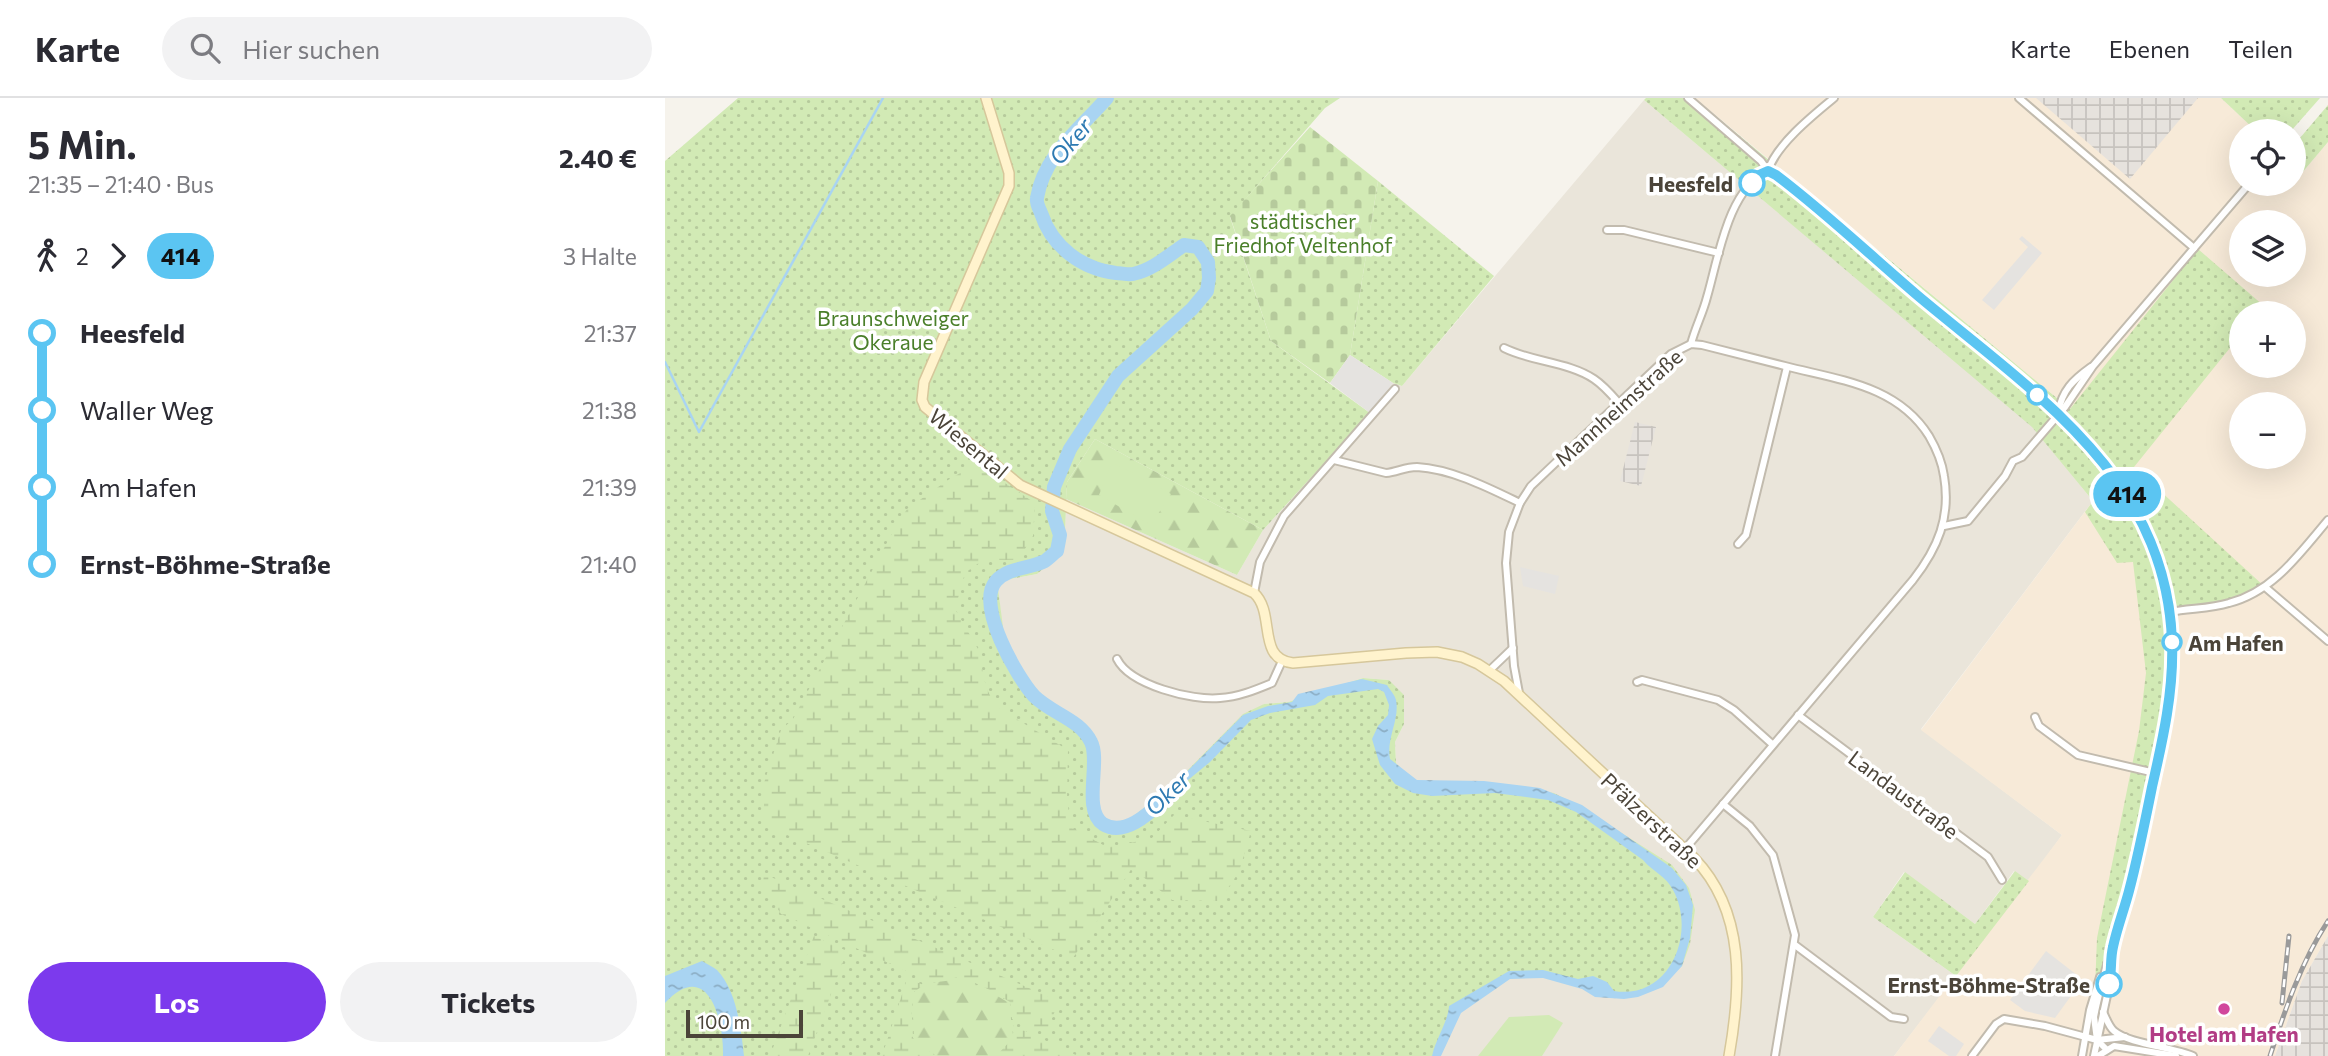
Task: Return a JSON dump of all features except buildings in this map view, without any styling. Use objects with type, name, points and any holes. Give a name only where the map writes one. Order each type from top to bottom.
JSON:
[{"type":"street","name":"Wiesental","points":[[986,98],[1009,173],[1009,186],[924,382],[922,400],[932,415],[1010,478],[1035,493],[1254,593]]},
{"type":"street","points":[[1688,98],[1761,161],[1768,171],[1784,181],[2058,413],[2095,450],[2134,506],[2155,553],[2170,612],[2172,674],[2167,713],[2129,891],[2094,1017],[2097,1040],[2107,1050]]},
{"type":"street","points":[[1691,344],[1727,225],[1737,204],[1759,175],[1768,171],[1773,157],[1834,98]]},
{"type":"street","points":[[2019,98],[2194,248]]},
{"type":"street","points":[[1685,849],[1913,580],[1932,553],[1944,526],[1968,521],[2005,476],[2013,461],[2022,457],[2058,413],[2061,396],[2077,377],[2093,366],[2239,196]]},
{"type":"street","points":[[1607,230],[1624,230],[1719,253]]},
{"type":"street","name":"Mannheimstraße","points":[[1519,694],[1506,549],[1512,522],[1520,503],[1534,483],[1618,402],[1671,354],[1691,344],[1872,388],[1910,412],[1932,442],[1944,470],[1947,493],[1944,526]]},
{"type":"street","points":[[1504,348],[1522,357],[1585,374],[1618,402]]},
{"type":"street","points":[[1738,544],[1746,535],[1787,367]]},
{"type":"street","points":[[1117,659],[1127,673],[1147,683],[1193,697],[1212,699],[1238,695],[1272,683],[1282,661],[1272,651],[1263,605],[1254,593],[1260,562],[1276,527],[1292,504],[1395,389]]},
{"type":"street","points":[[1333,460],[1386,473],[1397,468],[1420,467],[1459,476],[1520,503]]},
{"type":"street","points":[[2170,612],[2226,604],[2250,596],[2265,587],[2286,568],[2328,520]]},
{"type":"street","points":[[2265,587],[2328,641]]},
{"type":"street","points":[[1490,670],[1513,648]]},
{"type":"street","name":"Pfälzerstraße","points":[[1282,661],[1293,663],[1437,652],[1462,657],[1490,670],[1519,694],[1703,866],[1716,884],[1724,900],[1733,932],[1737,964],[1737,993],[1729,1056]]},
{"type":"street","points":[[1637,682],[1643,680],[1718,700],[1734,710],[1772,744]]},
{"type":"street","name":"Landaustraße","points":[[1798,715],[1987,857],[2002,880]]},
{"type":"street","points":[[2035,717],[2039,726],[2078,755],[2155,773]]},
{"type":"street","points":[[1723,804],[1750,825],[1773,856],[1793,925],[1795,945],[1775,1056]]},
{"type":"street","points":[[1795,945],[1891,1017],[1903,1019]]},
{"type":"street","points":[[2096,1056],[2112,972],[2112,949]]},
{"type":"street","points":[[2082,1056],[2095,989],[2112,949]]},
{"type":"street","points":[[2103,1012],[2113,1030],[2125,1037],[2180,1050],[2193,1056]]},
{"type":"street","points":[[1972,1056],[1996,1024],[2004,1019],[2097,1040],[2125,1037]]},
{"type":"street","points":[[2096,1056],[2113,1046],[2176,1056]]},
{"type":"shaded area","points":[[1695,98],[2221,98],[2243,119],[2229,119],[2229,196],[2306,196],[2306,168],[2328,142],[2328,936],[2302,981],[2275,1056],[1894,1056],[2062,835],[1921,730],[2093,501],[2070,409]]},
{"type":"shaded area","points":[[2036,98],[2198,98],[2130,179]]},
{"type":"shaded area","points":[[1644,100],[2031,425],[2093,501],[1921,729],[2062,835],[2029,881],[2014,871],[1975,924],[1904,872],[1873,917],[1956,976],[1894,1056],[1439,1056],[1415,783],[1396,763],[1395,742],[1404,724],[1389,680],[1363,678],[1288,702],[1264,704],[1172,786],[1123,824],[1102,821],[1097,813],[1093,782],[1099,751],[1085,727],[1035,694],[1003,635],[998,588],[1005,580],[1037,574],[1065,532],[1066,499],[1237,575],[1263,530],[1370,413],[1393,383],[1402,386]]},
{"type":"shaded area","points":[[2022,236],[2042,253],[1994,310],[1982,300],[2028,247],[2019,239]]},
{"type":"shaded area","points":[[1350,355],[1393,383],[1370,413],[1330,383]]},
{"type":"shaded area","points":[[1635,422],[1656,427],[1641,486],[1620,481]]},
{"type":"shaded area","points":[[1520,567],[1559,576],[1555,594],[1523,586]]},
{"type":"shaded area","points":[[2328,936],[2328,1056],[2275,1056],[2302,981]]},
{"type":"shaded area","points":[[2046,951],[2077,975],[2076,989],[2055,1018],[2025,1011],[2010,1000]]},
{"type":"shaded area","points":[[1939,1026],[1964,1044],[1956,1056],[1949,1056],[1928,1041]]},
{"type":"green space","name":"Braunschweiger Okeraue","points":[[738,98],[1340,98],[1325,108],[1230,217],[1271,341],[1370,413],[1263,530],[1095,439],[1067,482],[1065,532],[1061,554],[1037,574],[1005,580],[998,588],[1004,635],[1035,694],[1085,727],[1099,751],[1094,787],[1098,813],[1102,821],[1123,824],[1172,786],[1243,714],[1264,704],[1288,702],[1363,678],[1389,680],[1404,695],[1404,724],[1395,742],[1396,763],[1415,783],[1502,784],[1554,793],[1672,865],[1689,888],[1695,910],[1690,944],[1682,966],[1635,997],[1544,977],[1510,977],[1461,1010],[1439,1056],[665,1056],[665,161]]},
{"type":"green space","points":[[1694,98],[2070,409],[2198,249],[2229,276],[2229,287],[2242,287],[2258,301],[2229,301],[2229,349],[2134,467],[2265,587],[2238,601],[2170,613],[2172,658],[2163,737],[2112,949],[2095,989],[2097,938],[2139,731],[2146,673],[2133,562],[2117,563],[2085,512],[2093,501],[2032,427],[1644,100]]},
{"type":"green space","points":[[2221,98],[2320,98],[2302,119],[2243,119]]},
{"type":"green space","points":[[2328,105],[2328,142],[2306,168],[2306,131]]},
{"type":"green space","name":"städtischer Friedhof Veltenhof","points":[[1310,127],[1378,181],[1350,355],[1330,383],[1271,341],[1230,216]]},
{"type":"green space","points":[[1378,181],[1494,276],[1402,386],[1350,355]]},
{"type":"green space","points":[[1095,439],[1263,530],[1237,575],[1066,499],[1067,482]]},
{"type":"green space","points":[[1112,462],[1171,494],[1151,525],[1099,495]]},
{"type":"green space","points":[[976,464],[1035,503],[1033,536],[1018,560],[983,560],[965,573],[955,609],[978,649],[986,687],[995,706],[1068,750],[1067,802],[1072,828],[1107,847],[1151,839],[1174,815],[1251,831],[1239,872],[1219,901],[1172,900],[1132,868],[1073,958],[764,825],[764,783],[781,730],[793,719],[890,537],[907,509]]},
{"type":"green space","points":[[2015,871],[2029,881],[1956,976],[1873,917],[1905,872],[1975,924]]},
{"type":"green space","points":[[764,874],[1059,1001],[1046,1033],[1012,1019],[1010,1002],[962,977],[928,981],[781,914],[763,885]]},
{"type":"green space","points":[[814,936],[847,951],[808,1056],[770,1056]]},
{"type":"green space","points":[[907,979],[924,985],[911,994],[913,1038],[935,1056],[882,1056]]},
{"type":"green space","points":[[962,979],[1009,1003],[1013,1035],[995,1056],[936,1056],[914,1038],[912,994],[929,983]]},
{"type":"green space","points":[[1549,1015],[1563,1023],[1542,1056],[1478,1056],[1509,1017]]},
{"type":"green space","points":[[1013,1025],[1078,1056],[996,1056],[1015,1036]]},
{"type":"water","points":[[1362,679],[1387,685],[1395,696],[1397,707],[1390,759],[1417,780],[1484,781],[1540,788],[1582,805],[1672,868],[1686,885],[1693,905],[1690,938],[1682,966],[1663,987],[1638,997],[1624,999],[1595,997],[1582,989],[1543,978],[1510,979],[1461,1013],[1441,1056],[1432,1056],[1449,1006],[1509,971],[1543,970],[1578,979],[1593,976],[1607,982],[1614,991],[1633,991],[1650,985],[1663,975],[1673,960],[1682,926],[1680,907],[1673,890],[1663,878],[1643,860],[1576,812],[1548,800],[1495,793],[1432,796],[1413,793],[1395,784],[1380,765],[1372,739],[1378,726],[1388,715],[1389,705],[1384,692],[1378,689],[1328,696],[1315,705],[1270,713],[1251,720],[1210,762],[1137,822],[1243,715],[1268,706],[1292,702],[1298,694]]},
{"type":"water","points":[[702,961],[717,970],[734,999],[744,1056],[723,1056],[723,1042],[716,1011],[703,990],[692,987],[680,991],[665,1003],[665,976]]},
{"type":"waterway","points":[[665,362],[699,432],[883,98]]},
{"type":"waterway","name":"Oker","points":[[1107,98],[1065,144],[1047,169],[1037,200],[1046,225],[1061,246],[1080,261],[1091,267],[1116,273],[1140,272],[1184,245],[1198,247],[1208,262],[1207,291],[1192,309],[1118,376],[1070,449],[1054,487],[1052,511],[1060,535],[1057,551],[1045,561],[1001,576],[991,592],[991,606],[1001,640],[1027,687],[1041,702],[1080,728],[1091,742],[1094,750],[1094,808],[1103,824],[1112,828],[1131,824],[1149,813],[1171,793]]},
{"type":"railway","points":[[2270,1056],[2302,970],[2328,921]]},
{"type":"railway","points":[[2282,1003],[2289,936]]},
{"type":"bus line","name":"414","points":[[1752,183],[1759,175],[1768,171],[1784,181],[2058,413],[2095,450],[2122,487],[2145,528],[2163,578],[2170,612],[2172,674],[2151,795],[2129,891],[2112,949],[2109,984]]},
{"type":"place","name":"Heesfeld","points":[[1752,183]]},
{"type":"place","name":"Am Hafen","points":[[2172,642]]},
{"type":"place","name":"Ernst-Böhme-Straße","points":[[2109,984]]},
{"type":"place","name":"Hotel am Hafen","points":[[2224,1009]]}]
